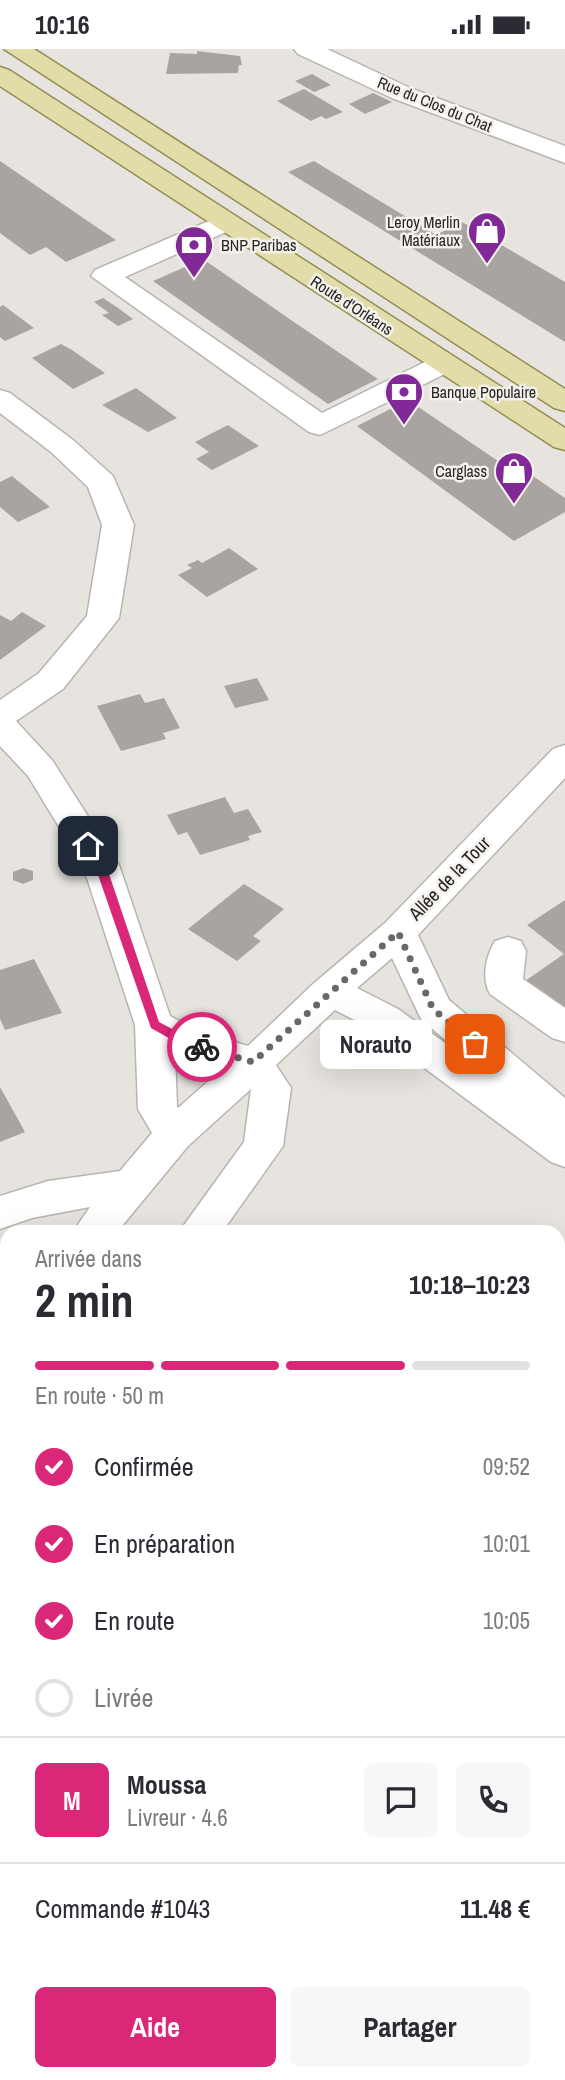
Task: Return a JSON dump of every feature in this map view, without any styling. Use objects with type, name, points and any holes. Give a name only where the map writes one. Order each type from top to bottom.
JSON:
[{"type":"main road","name":"Route d'Orléans","points":[[18,49],[565,402]]},
{"type":"main road","name":"Route d'Orléans","points":[[0,75],[565,441]]},
{"type":"street","name":"Rue du Clos du Chat","points":[[307,49],[401,93],[565,155]]},
{"type":"street","points":[[225,222],[105,276],[320,426],[443,364]]},
{"type":"street","points":[[0,399],[62,446],[102,483],[118,525],[113,571],[103,618],[51,681],[0,716]]},
{"type":"street","points":[[0,725],[40,768],[101,865],[155,1025],[158,1109],[174,1135]]},
{"type":"street","name":"Allée de la Tour","points":[[99,1225],[174,1135],[319,1004],[326,994],[398,932],[565,757]]},
{"type":"street","points":[[398,932],[433,1009],[565,1120]]},
{"type":"street","points":[[508,951],[503,984],[565,1028]]},
{"type":"street","points":[[326,994],[352,1001],[385,1019],[565,1151]]},
{"type":"street","points":[[155,1025],[185,1042],[253,1062],[272,1089],[263,1146],[204,1225]]},
{"type":"street","points":[[0,1213],[16,1205],[72,1193],[131,1186]]},
{"type":"building","points":[[197,51],[240,56],[242,65],[239,65],[238,73],[166,74],[170,53],[197,54]]},
{"type":"building","points":[[312,74],[331,85],[314,92],[295,81]]},
{"type":"building","points":[[304,89],[343,112],[326,119],[321,116],[311,121],[277,101]]},
{"type":"building","points":[[373,93],[392,102],[365,114],[349,104]]},
{"type":"building","points":[[0,161],[116,240],[66,262],[46,247],[30,255],[0,233]]},
{"type":"building","name":"Leroy Merlin Matériaux","points":[[314,161],[436,235],[462,222],[565,282],[565,342],[288,172]]},
{"type":"building","points":[[203,259],[378,379],[328,404],[153,281]]},
{"type":"building","points":[[103,298],[133,319],[118,326],[102,315],[109,313],[94,302]]},
{"type":"building","points":[[3,305],[34,328],[5,341],[0,337],[0,307]]},
{"type":"building","points":[[61,344],[105,373],[73,389],[32,358]]},
{"type":"building","points":[[136,388],[177,418],[148,432],[102,405]]},
{"type":"building","points":[[408,400],[498,461],[505,457],[565,498],[565,512],[514,541],[357,426]]},
{"type":"building","points":[[228,425],[259,446],[212,470],[196,459],[209,452],[195,442]]},
{"type":"building","points":[[12,476],[50,507],[18,522],[0,507],[0,482]]},
{"type":"building","points":[[229,548],[258,569],[207,597],[178,575],[192,568],[187,565],[198,560],[202,563]]},
{"type":"building","points":[[22,612],[46,626],[0,660],[0,615],[11,621]]},
{"type":"building","points":[[257,678],[269,700],[235,708],[224,686]]},
{"type":"building","points":[[140,694],[145,703],[164,698],[180,728],[163,733],[166,739],[121,751],[97,706]]},
{"type":"building","points":[[225,797],[234,813],[248,809],[262,832],[248,836],[250,840],[200,855],[187,832],[178,835],[167,815]]},
{"type":"building","points":[[23,868],[33,871],[33,880],[23,884],[13,880],[13,872]]},
{"type":"building","points":[[244,884],[284,909],[253,936],[261,941],[237,961],[188,929]]},
{"type":"building","points":[[565,900],[565,1010],[525,981],[564,954],[527,925]]},
{"type":"building","points":[[34,959],[62,1013],[5,1030],[0,1019],[0,970]]},
{"type":"building","points":[[0,1087],[25,1132],[0,1142]]},
{"type":"way so far","points":[[202,1047],[253,1062],[398,932],[433,1009],[475,1044]]},
{"type":"place","name":"Leroy Merlin Matériaux","points":[[487,265]]},
{"type":"place","name":"BNP Paribas","points":[[194,279]]},
{"type":"place","name":"Banque Populaire","points":[[404,426]]},
{"type":"place","name":"Carglass","points":[[514,505]]},
{"type":"place","name":"Norauto","points":[[475,1044]]},
{"type":"route","points":[[88,846],[101,865],[155,1025],[185,1042],[202,1047]]}]
